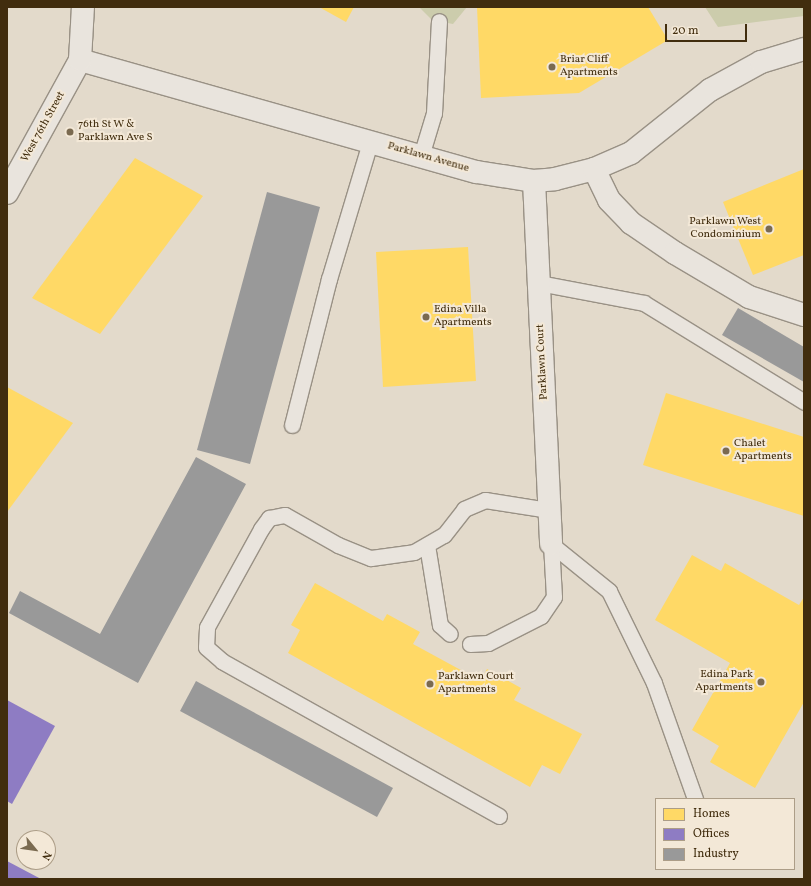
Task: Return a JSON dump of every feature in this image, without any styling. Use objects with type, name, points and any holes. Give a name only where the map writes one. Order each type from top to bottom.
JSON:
[{"type":"street","points":[[80,60],[83,7]]},
{"type":"street","name":"Parklawn Avenue","points":[[80,60],[477,172],[534,181],[555,179],[594,169],[631,153],[710,90],[761,62],[804,49]]},
{"type":"street","name":"West 76th Street","points":[[7,193],[80,60]]},
{"type":"street","points":[[594,169],[609,200],[631,223],[675,253],[749,297],[804,315]]},
{"type":"street","name":"Parklawn Court","points":[[534,181],[551,544]]},
{"type":"lane","points":[[421,156],[434,113],[439,21]]},
{"type":"lane","points":[[292,425],[329,279],[370,142]]},
{"type":"lane","points":[[539,283],[644,303],[804,402]]},
{"type":"lane","points":[[499,816],[222,661],[206,646],[207,627],[269,518],[285,515],[338,545],[372,558],[414,552],[444,535],[464,510],[485,500],[550,510]]},
{"type":"lane","points":[[470,644],[488,643],[541,616],[554,597],[551,544]]},
{"type":"lane","points":[[551,544],[609,590],[654,683],[696,798]]},
{"type":"lane","points":[[427,545],[440,625],[450,634]]},
{"type":"green space","points":[[419,7],[467,7],[453,24],[432,20]]},
{"type":"green space","points":[[705,7],[804,7],[804,16],[718,27]]},
{"type":"building: Homes","points":[[319,7],[354,7],[346,22]]},
{"type":"building: Homes","name":"Briar Cliff Apartments","points":[[477,7],[648,7],[668,40],[579,93],[481,98]]},
{"type":"building: Homes","points":[[135,158],[203,196],[100,334],[32,298]]},
{"type":"building: Homes","name":"Parklawn West Condominium","points":[[804,169],[804,255],[753,275],[723,202]]},
{"type":"building: Homes","name":"Edina Villa Apartments","points":[[468,247],[476,381],[383,387],[376,252]]},
{"type":"building: Homes","points":[[7,387],[73,423],[7,512]]},
{"type":"building: Homes","name":"Chalet Apartments","points":[[666,393],[804,437],[804,516],[643,465]]},
{"type":"building: Homes","name":"Edina Park Apartments","points":[[692,555],[721,571],[725,563],[799,605],[804,597],[804,702],[755,788],[710,762],[719,746],[692,730],[730,663],[655,620]]},
{"type":"building: Homes","name":"Parklawn Court Apartments","points":[[315,583],[383,621],[387,614],[420,632],[413,644],[481,681],[487,669],[521,688],[514,700],[582,734],[560,774],[542,765],[530,787],[288,653],[300,630],[291,625]]},
{"type":"building: Offices","points":[[7,700],[55,726],[12,804],[7,801]]},
{"type":"building: Offices","points":[[7,861],[16,866],[16,870],[24,870],[41,879],[7,879]]},
{"type":"building: Industry","points":[[267,192],[320,207],[250,464],[197,450]]},
{"type":"building: Industry","points":[[738,308],[804,347],[804,382],[722,335]]},
{"type":"building: Industry","points":[[196,457],[246,484],[138,683],[9,613],[20,591],[100,634]]},
{"type":"building: Industry","points":[[196,681],[393,788],[377,817],[180,711]]},
{"type":"place","name":"Briar Cliff Apartments","points":[[552,67]]},
{"type":"place","name":"76th St W & Parklawn Ave S","points":[[70,132]]},
{"type":"place","name":"Parklawn West Condominium","points":[[769,229]]},
{"type":"place","name":"Edina Villa Apartments","points":[[426,317]]},
{"type":"place","name":"Chalet Apartments","points":[[726,451]]},
{"type":"place","name":"Edina Park Apartments","points":[[761,682]]},
{"type":"place","name":"Parklawn Court Apartments","points":[[430,684]]}]
